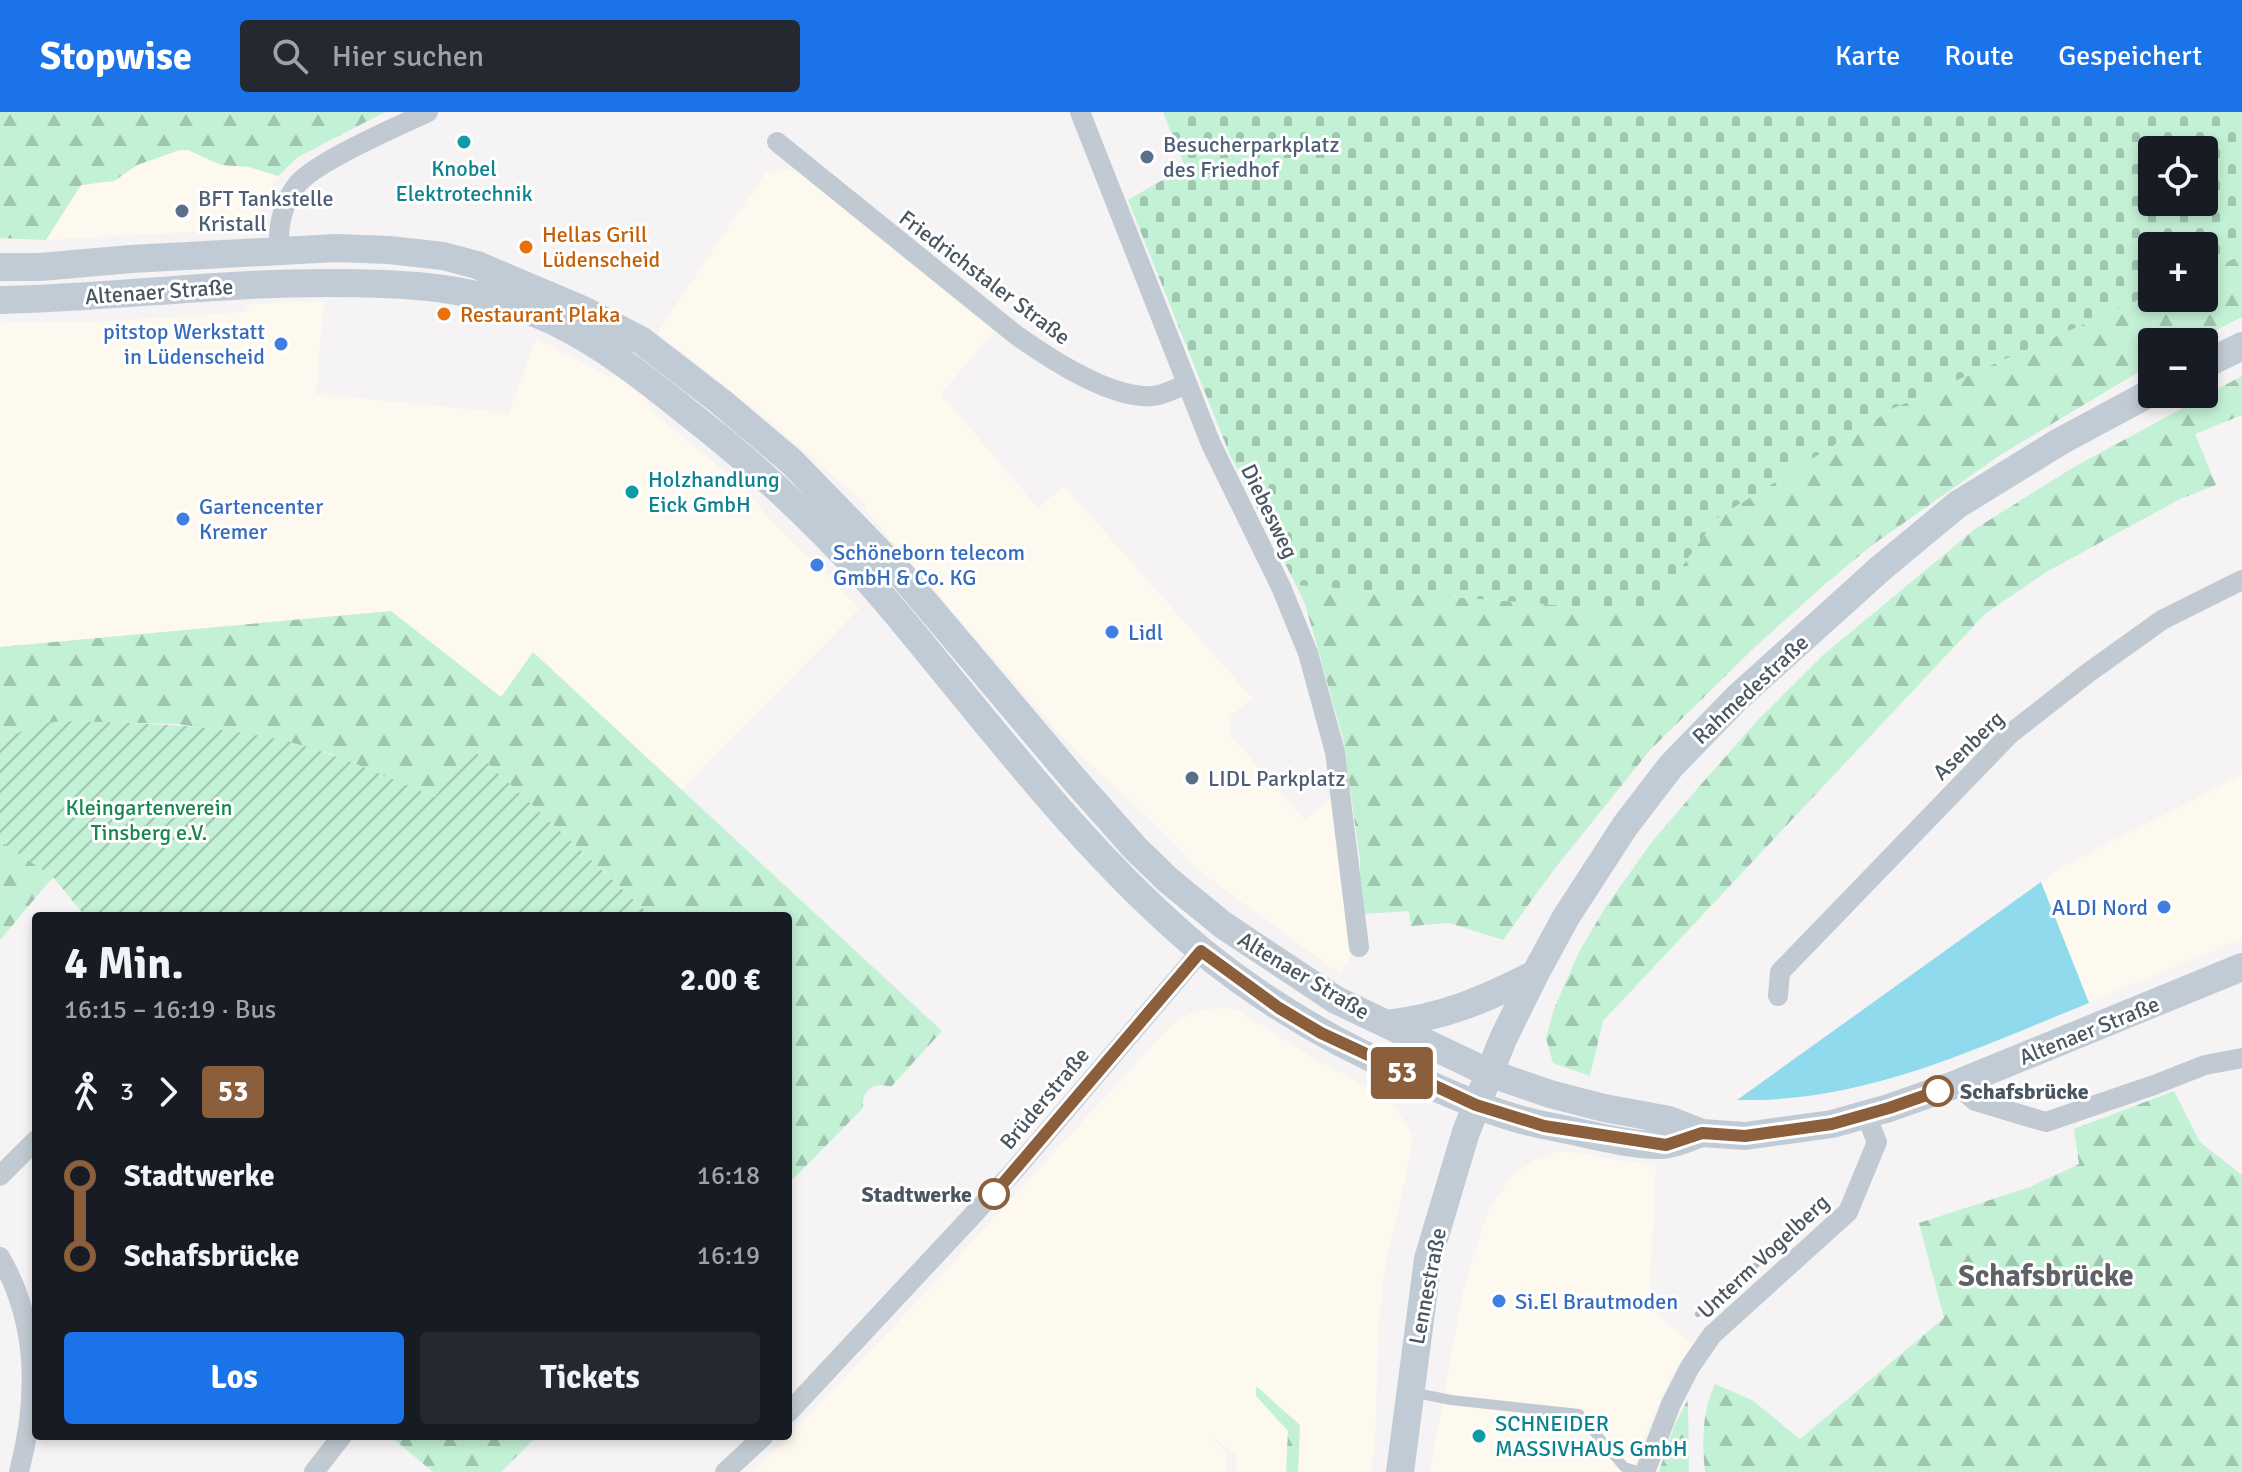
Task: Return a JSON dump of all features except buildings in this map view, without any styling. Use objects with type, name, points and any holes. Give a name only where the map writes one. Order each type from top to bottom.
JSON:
[{"type":"main road","name":"Altenaer Straße","points":[[0,267],[336,248],[443,256],[477,265],[583,310],[642,341],[792,462],[914,589],[1073,778],[1168,880],[1223,925],[1336,1000],[1489,1073],[1550,1094],[1669,1120],[1702,1133],[1745,1136],[1792,1131],[1866,1115],[1962,1081],[2242,967]]},
{"type":"main road","points":[[279,252],[281,283]]},
{"type":"main road","points":[[37,299],[40,267]]},
{"type":"main road","name":"Altenaer Straße","points":[[0,300],[281,283],[429,286],[481,294],[553,321],[626,364],[772,484],[894,610],[1093,846],[1201,951],[1274,1005],[1399,1072],[1476,1105],[1529,1123],[1666,1145],[1702,1133]]},
{"type":"main road","points":[[2218,358],[2242,346]]},
{"type":"main road","name":"Rahmedestraße","points":[[1476,1105],[1535,974],[1566,917],[1625,826],[1671,766],[1737,698],[1843,600],[1957,505],[2059,442],[2138,400]]},
{"type":"main road","points":[[722,440],[739,417]]},
{"type":"main road","points":[[772,484],[792,462]]},
{"type":"main road","points":[[894,610],[914,589]]},
{"type":"main road","points":[[928,652],[950,631]]},
{"type":"main road","name":"Altenaer Straße","points":[[1201,951],[1223,925]]},
{"type":"main road","points":[[1387,1024],[1452,1012],[1491,997],[1535,974]]},
{"type":"main road","name":"Lennestraße","points":[[1400,1472],[1428,1259],[1445,1196],[1476,1105]]},
{"type":"street","points":[[279,252],[278,227],[296,185],[324,164],[428,112]]},
{"type":"street","name":"Diebesweg","points":[[1080,112],[1187,384],[1236,499],[1281,587],[1308,653],[1335,752],[1359,947]]},
{"type":"street","name":"Friedrichstaler Straße","points":[[777,142],[1050,359],[1090,381],[1129,393],[1153,397],[1187,384]]},
{"type":"street","name":"Asenberg","points":[[1778,996],[1780,972],[2010,734],[2162,620],[2242,580]]},
{"type":"street","name":"Brüderstraße","points":[[792,1409],[1014,1171],[1201,951]]},
{"type":"street","points":[[1962,1081],[1967,1094],[1975,1101],[2046,1122],[2205,1065],[2242,1058]]},
{"type":"street","name":"Unterm Vogelberg","points":[[1643,1472],[1671,1404],[1690,1367],[1712,1335],[1848,1212],[1877,1142],[1866,1115]]},
{"type":"street","points":[[0,1176],[32,1144]]},
{"type":"street","points":[[0,1257],[24,1310],[32,1372]]},
{"type":"street","points":[[19,1472],[32,1402]]},
{"type":"street","points":[[314,1472],[339,1440]]},
{"type":"street","points":[[725,1472],[760,1440]]},
{"type":"lane","points":[[1409,1392],[1451,1400],[1579,1414],[1624,1467],[1643,1472]]},
{"type":"shaded area","points":[[188,150],[221,165],[249,167],[278,176],[248,229],[46,240],[81,185],[114,181],[137,165]]},
{"type":"shaded area","points":[[766,172],[799,172],[996,329],[941,394],[1038,508],[1064,486],[1252,698],[1230,717],[1230,735],[1305,820],[1333,796],[1350,957],[1340,974],[1194,867],[1176,845],[1063,738],[865,510],[868,506],[763,416],[657,333]]},
{"type":"shaded area","points":[[288,301],[324,302],[316,394],[509,413],[536,338],[612,378],[615,374],[643,394],[655,415],[740,484],[767,516],[860,608],[681,790],[534,653],[501,698],[391,611],[0,647],[0,323],[208,315],[247,311],[247,305]]},
{"type":"shaded area","points":[[2242,775],[2242,939],[2089,1002],[2041,882],[2065,865]]},
{"type":"shaded area","points":[[1223,1007],[1239,1011],[1313,1058],[1389,1099],[1412,1135],[1411,1153],[1385,1269],[1379,1319],[1375,1445],[1371,1472],[1298,1472],[1300,1425],[1256,1396],[1288,1431],[1286,1472],[1235,1472],[1236,1455],[1212,1437],[1227,1452],[1226,1472],[753,1472],[784,1440],[792,1440],[792,1432],[888,1333],[1175,1021],[1193,1012]]},
{"type":"shaded area","points":[[1559,1151],[1656,1165],[1649,1306],[1692,1345],[1670,1378],[1639,1450],[1633,1472],[1430,1472],[1463,1290],[1489,1209],[1512,1176],[1533,1161]]},
{"type":"green space","points":[[0,112],[385,112],[298,157],[278,176],[249,167],[221,165],[188,150],[180,150],[137,165],[114,181],[81,185],[46,240],[0,238]]},
{"type":"green space","points":[[1163,112],[2242,112],[2242,255],[2218,266],[2218,232],[2138,232],[2138,300],[1894,408],[1717,518],[1649,612],[1296,585],[1230,455],[1128,200],[1185,167]]},
{"type":"green space","points":[[2242,255],[2242,317],[2218,329],[2138,328],[2138,372],[2000,455],[1871,546],[1825,584],[1755,647],[1650,750],[1552,872],[1503,940],[1449,923],[1411,926],[1409,911],[1364,914],[1360,860],[1343,738],[1305,604],[1296,585],[1649,612],[1717,518],[1894,408],[2138,300],[2138,312],[2218,312],[2218,266]]},
{"type":"green space","points":[[2242,376],[2242,415],[2195,434],[2216,485],[2180,499],[2048,571],[1986,613],[1603,1021],[1590,1076],[1553,1063],[1546,1038],[1554,1009],[1579,952],[1605,908],[1651,843],[1758,720],[1822,656],[1975,529],[2074,467],[2183,408],[2218,408],[2218,389]]},
{"type":"green space","points":[[391,611],[501,697],[533,652],[942,1031],[891,1087],[879,1085],[870,1088],[864,1096],[863,1108],[792,1180],[792,912],[647,912],[469,746],[435,798],[331,754],[279,740],[178,724],[63,721],[0,741],[0,647]]},
{"type":"green space","name":"Kleingartenverein Tinsberg e.V.","points":[[63,721],[145,724],[200,727],[254,735],[301,745],[340,758],[435,797],[469,746],[647,912],[82,912],[53,877],[0,841],[0,741],[38,724]]},
{"type":"green space","points":[[0,841],[53,877],[0,940]]},
{"type":"green space","points":[[2174,1091],[2200,1142],[2242,1175],[2242,1472],[1705,1472],[1704,1427],[1715,1384],[1752,1400],[1800,1439],[1944,1318],[1919,1223],[2030,1187],[2079,1164],[2074,1129]]},
{"type":"green space","points":[[1256,1386],[1300,1425],[1298,1472],[1286,1472],[1288,1431],[1256,1396]]},
{"type":"green space","points":[[1688,1399],[1689,1472],[1659,1472],[1674,1426]]},
{"type":"green space","points":[[395,1440],[533,1440],[501,1472],[433,1472]]},
{"type":"water","points":[[2041,882],[2089,1003],[1961,1055],[1874,1083],[1784,1099],[1737,1100]]},
{"type":"railway","points":[[1698,1314],[1774,1250]]},
{"type":"bus line","name":"53","points":[[994,1194],[1201,951],[1293,1018],[1321,1033],[1399,1072],[1476,1105],[1544,1126],[1666,1145],[1702,1133],[1745,1136],[1832,1124],[1938,1091]]},
{"type":"place","name":"Knobel Elektrotechnik","points":[[464,142]]},
{"type":"place","name":"Besucherparkplatz des Friedhof","points":[[1147,157]]},
{"type":"place","name":"BFT Tankstelle Kristall","points":[[182,211]]},
{"type":"place","name":"Hellas Grill Lüdenscheid","points":[[526,247]]},
{"type":"place","name":"Restaurant Plaka","points":[[444,314]]},
{"type":"place","name":"pitstop Werkstatt in Lüdenscheid","points":[[281,344]]},
{"type":"place","name":"Holzhandlung Eick GmbH","points":[[632,492]]},
{"type":"place","name":"Gartencenter Kremer","points":[[183,519]]},
{"type":"place","name":"Schöneborn telecom GmbH & Co. KG","points":[[817,565]]},
{"type":"place","name":"Lidl","points":[[1112,632]]},
{"type":"place","name":"LIDL Parkplatz","points":[[1192,778]]},
{"type":"place","name":"ALDI Nord","points":[[2164,907]]},
{"type":"place","name":"Schafsbrücke","points":[[1938,1091]]},
{"type":"place","name":"Stadtwerke","points":[[994,1194]]},
{"type":"place","name":"Si.El Brautmoden","points":[[1499,1301]]},
{"type":"place","name":"SCHNEIDER MASSIVHAUS GmbH","points":[[1479,1436]]},
{"type":"district","name":"Schafsbrücke","points":[[2046,1276]]}]
